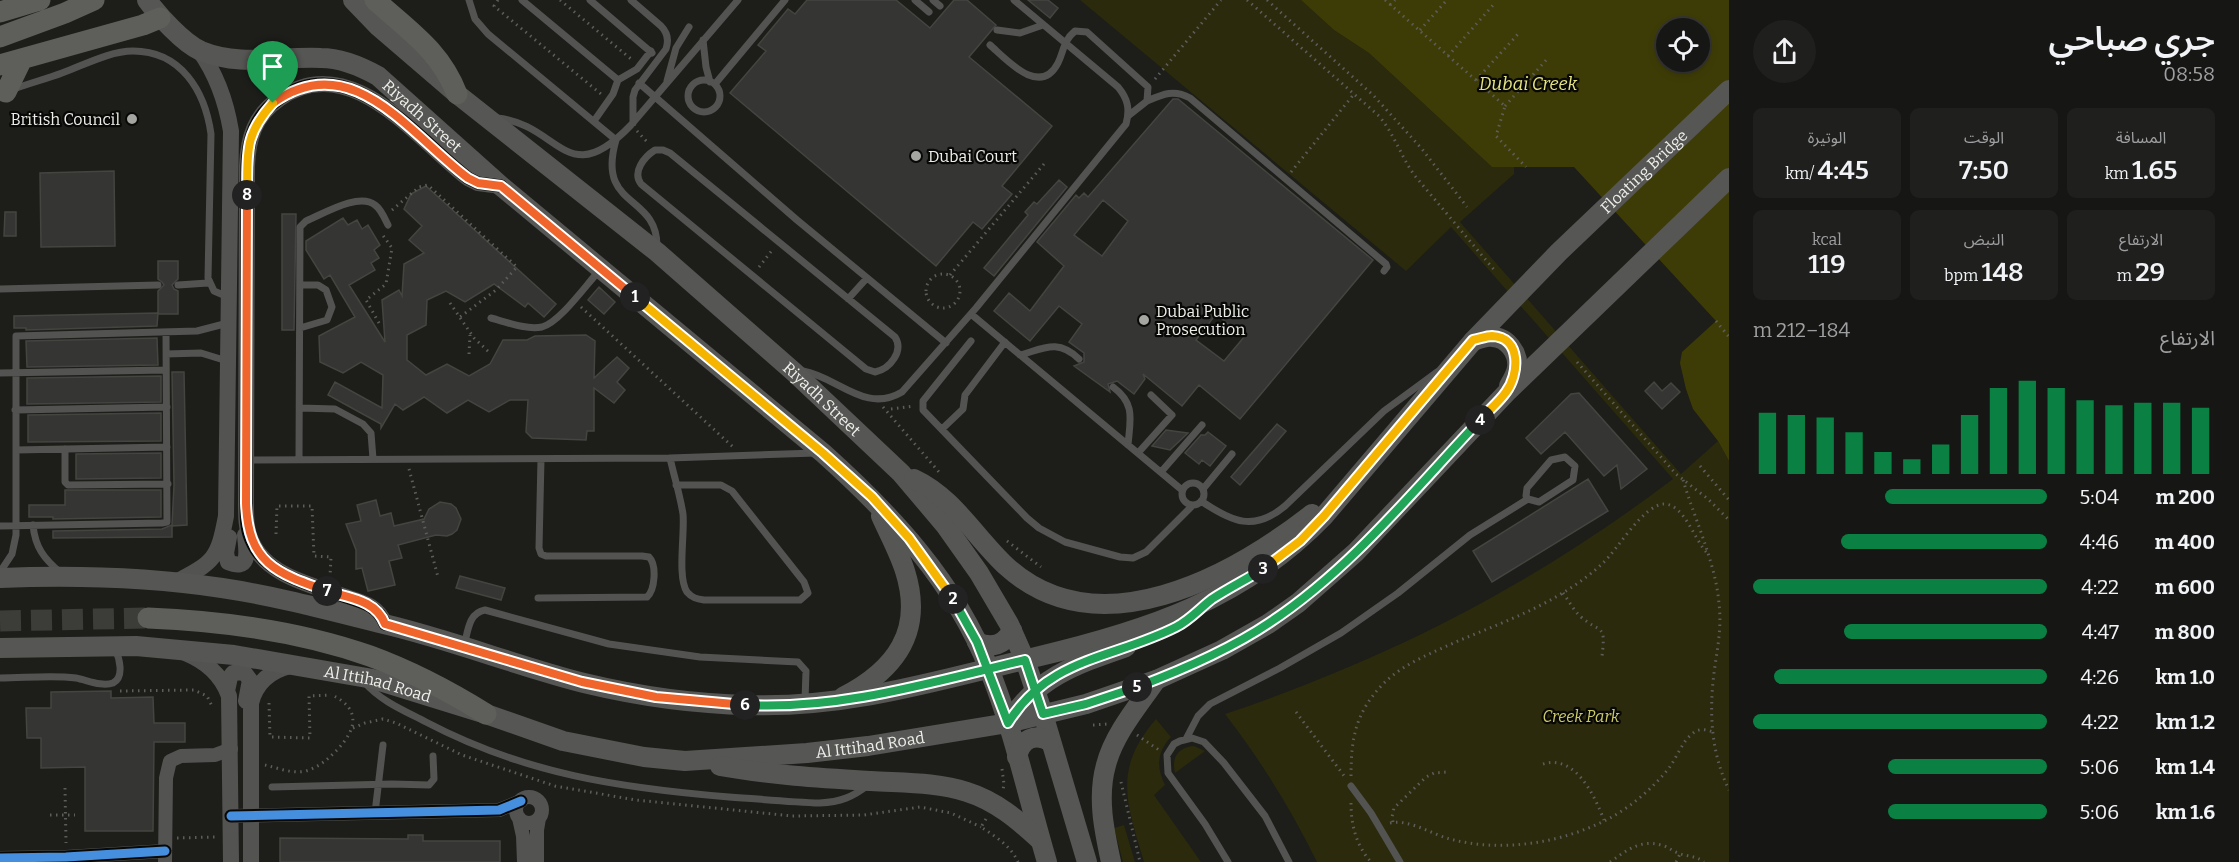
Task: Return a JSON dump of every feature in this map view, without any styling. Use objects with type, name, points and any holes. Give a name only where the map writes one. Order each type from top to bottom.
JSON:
[{"type":"main road","points":[[0,12],[40,0]]},
{"type":"main road","points":[[0,37],[94,0]]},
{"type":"main road","name":"Riyadh Street","points":[[147,0],[160,18],[199,50],[223,57],[248,60],[320,57],[360,66],[378,76],[501,186],[823,453],[872,497],[909,538],[949,593],[977,642],[989,668],[1008,723],[1047,862]]},
{"type":"main road","name":"Riyadh Street","points":[[353,0],[379,27],[485,118],[657,252],[794,372],[901,473],[945,525],[979,573],[1012,630],[1025,660],[1043,714],[1088,862]]},
{"type":"main road","points":[[375,0],[435,54],[448,73],[457,94]]},
{"type":"main road","points":[[0,64],[143,25],[160,18]]},
{"type":"main road","points":[[3,93],[22,59]]},
{"type":"main road","name":"Floating Bridge","points":[[1473,340],[1558,252],[1729,90]]},
{"type":"main road","name":"Al Ittihad Road","points":[[0,648],[114,646],[234,655],[360,677],[486,714],[524,729],[573,743],[644,757],[685,761],[807,753],[868,746],[1008,723],[1095,702],[1156,680],[1222,650],[1268,624],[1314,590],[1356,552],[1508,391],[1729,178]]},
{"type":"main road","points":[[0,578],[65,576],[176,582],[260,595],[385,624],[582,682],[647,695],[748,705],[814,705],[874,696],[1104,640],[1160,622],[1211,600],[1269,566],[1300,541],[1348,488],[1473,340],[1492,336],[1510,345],[1515,355],[1517,368],[1508,391]]},
{"type":"main road","points":[[901,473],[920,482],[951,506],[1006,566],[1023,580],[1053,594],[1076,601],[1099,604],[1123,603],[1170,594],[1225,570],[1288,533],[1348,488]]},
{"type":"main road","points":[[814,705],[844,696],[863,686],[896,656],[908,637],[911,615],[910,592],[905,570],[872,497]]},
{"type":"main road","points":[[1008,723],[1020,705],[1035,690],[1060,672],[1162,634],[1180,625],[1211,600]]},
{"type":"main road","points":[[148,618],[204,620],[260,629],[369,656],[449,691],[486,714]]},
{"type":"main road","points":[[977,642],[987,645],[997,644],[1006,639],[1012,630]]},
{"type":"main road","points":[[1111,862],[1102,816],[1102,787],[1106,764],[1124,728],[1156,680]]},
{"type":"main road","points":[[1017,757],[1023,742],[1029,738],[1044,738],[1051,742]]},
{"type":"main road","points":[[685,761],[780,775],[937,785],[967,792],[995,804],[1020,822],[1040,841]]},
{"type":"street","points":[[176,582],[204,567],[214,557],[220,547],[226,516],[231,131],[224,96],[209,64],[199,50]]},
{"type":"street","points":[[226,516],[230,528],[228,562],[235,565],[243,563],[246,559],[244,534],[246,519],[248,150],[251,134],[259,119],[273,103],[289,91],[329,84],[349,87],[368,95],[388,110],[468,178],[478,183],[501,186]]},
{"type":"street","points":[[246,519],[251,541],[264,560],[289,576],[369,604],[379,613],[385,624]]},
{"type":"street","points":[[176,649],[209,666],[227,691],[230,702],[231,862]]},
{"type":"street","points":[[250,862],[252,697],[268,675],[290,666]]},
{"type":"street","points":[[227,691],[233,673],[238,671],[248,675],[250,680],[245,707],[250,715]]},
{"type":"street","points":[[0,858],[66,857],[166,850],[166,778],[170,761],[181,756],[215,754],[231,749]]},
{"type":"street","points":[[231,816],[499,810],[531,798],[538,801],[542,807],[537,830],[537,862]]},
{"type":"street","points":[[521,801],[516,808],[523,836],[524,862]]},
{"type":"street","points":[[499,810],[527,823],[532,823],[539,818]]},
{"type":"lane","points":[[522,0],[618,80]]},
{"type":"lane","points":[[590,0],[659,58]]},
{"type":"lane","points":[[631,0],[666,31],[668,43],[639,83],[633,97],[632,124]]},
{"type":"lane","points":[[485,118],[505,119],[524,124],[565,151],[576,155],[598,152],[616,140],[632,124],[738,0]]},
{"type":"lane","points":[[712,83],[785,0]]},
{"type":"lane","points":[[915,0],[929,12]]},
{"type":"lane","points":[[933,0],[940,6]]},
{"type":"lane","points":[[1014,0],[1118,87],[1127,100],[1128,116]]},
{"type":"lane","points":[[471,1],[474,19],[480,27],[616,140]]},
{"type":"lane","points":[[997,30],[1020,33],[1043,25]]},
{"type":"lane","points":[[666,83],[676,48],[689,27]]},
{"type":"lane","points":[[990,45],[1020,71],[1032,77],[1040,77],[1054,68],[1059,61],[1064,42],[1074,31],[1087,32],[1148,87],[1147,101]]},
{"type":"lane","points":[[703,40],[706,67],[712,83],[720,94],[718,104],[710,111],[699,111],[691,105],[690,89],[699,82],[712,83]]},
{"type":"lane","points":[[3,93],[114,54],[131,51],[149,52],[166,58],[181,68],[200,93],[209,120],[211,134],[208,283],[214,291],[228,297]]},
{"type":"lane","points":[[594,121],[613,94],[618,80],[637,69],[651,51]]},
{"type":"lane","points":[[639,83],[946,343]]},
{"type":"lane","points":[[794,372],[809,373],[870,399],[886,399],[902,392],[911,385],[971,314],[1121,131],[1128,116],[1147,101],[1164,93],[1183,94],[1386,264],[1384,271]]},
{"type":"lane","points":[[616,140],[612,158],[613,177],[622,194],[650,218],[656,234],[657,252]]},
{"type":"lane","points":[[655,150],[670,153],[898,341],[898,351],[880,371],[866,369],[641,184],[637,178],[637,171],[655,150]]},
{"type":"lane","points":[[299,459],[300,227],[303,222],[361,200],[373,203],[388,225]]},
{"type":"lane","points":[[491,318],[523,326],[543,327],[552,322],[600,269]]},
{"type":"lane","points":[[848,299],[867,278]]},
{"type":"lane","points":[[178,285],[208,283]]},
{"type":"lane","points":[[0,289],[158,285]]},
{"type":"lane","points":[[300,285],[318,285],[326,290],[332,307],[327,320],[300,328]]},
{"type":"lane","points":[[971,314],[1182,490],[1183,500],[1192,506]]},
{"type":"lane","points":[[0,572],[16,544],[15,340],[18,335],[166,333],[197,331],[228,323]]},
{"type":"lane","points":[[0,525],[165,523],[168,519],[166,333]]},
{"type":"lane","points":[[971,340],[925,397],[922,405],[926,415],[1039,528],[1065,542],[1119,557],[1140,556],[1192,506],[1201,501],[1204,494],[1203,489],[1232,454]]},
{"type":"lane","points":[[942,429],[963,409],[964,395],[1005,342]]},
{"type":"lane","points":[[1020,355],[1058,346],[1070,350],[1079,359]]},
{"type":"lane","points":[[166,354],[201,353],[227,361]]},
{"type":"lane","points":[[1201,501],[1231,519],[1249,522],[1268,519],[1285,506],[1384,411],[1454,361]]},
{"type":"lane","points":[[0,373],[166,370]]},
{"type":"lane","points":[[1113,387],[1121,393],[1128,404],[1128,445]]},
{"type":"lane","points":[[1138,453],[1172,415],[1151,395]]},
{"type":"lane","points":[[15,410],[167,407]]},
{"type":"lane","points":[[300,408],[336,409],[363,424],[371,434],[373,459]]},
{"type":"lane","points":[[1161,472],[1202,425]]},
{"type":"lane","points":[[16,450],[167,447]]},
{"type":"lane","points":[[65,448],[65,482],[68,485],[168,484]]},
{"type":"lane","points":[[246,459],[670,458],[823,453]]},
{"type":"lane","points":[[1186,739],[1193,723],[1210,704],[1341,633],[1398,593],[1470,535],[1528,499],[1539,502],[1569,483],[1575,471],[1572,462],[1564,457],[1551,460],[1527,488],[1528,499]]},
{"type":"lane","points":[[670,458],[676,485],[683,514],[683,577],[688,593],[694,598],[704,600],[800,600],[805,597],[808,593],[804,582],[732,491],[721,485],[676,485]]},
{"type":"lane","points":[[538,598],[647,597],[652,591],[654,565],[649,557],[642,556],[546,556],[541,554],[539,548],[541,459]]},
{"type":"lane","points":[[1182,490],[1188,484],[1193,483],[1203,489]]},
{"type":"lane","points":[[33,525],[36,544],[43,557],[65,576]]},
{"type":"lane","points":[[464,646],[471,618],[485,610],[609,644],[632,648],[700,657],[798,662],[806,671],[814,705]]},
{"type":"lane","points":[[0,678],[70,678],[97,683],[113,683],[117,680],[120,671],[114,646]]},
{"type":"lane","points":[[360,677],[383,699],[443,731],[496,754],[551,771],[607,784],[664,792],[820,803],[840,802],[858,794],[873,781]]},
{"type":"lane","points":[[1228,862],[1205,824],[1168,773],[1167,754],[1174,744],[1186,739],[1192,738],[1204,742],[1239,779],[1264,816],[1289,862]]},
{"type":"lane","points":[[375,813],[383,744]]},
{"type":"lane","points":[[272,787],[432,784],[434,779],[433,756]]},
{"type":"lane","points":[[1352,786],[1400,862]]},
{"type":"path","points":[[498,0],[494,6],[608,101]]},
{"type":"path","points":[[560,0],[631,59]]},
{"type":"path","points":[[1148,87],[1221,0]]},
{"type":"path","points":[[1247,0],[1386,124],[1415,176],[1496,272]]},
{"type":"path","points":[[1267,0],[1373,94],[1422,149],[1467,207]]},
{"type":"path","points":[[1385,0],[1505,106]]},
{"type":"path","points":[[1390,5],[1395,0]]},
{"type":"path","points":[[1419,30],[1447,0]]},
{"type":"path","points":[[1448,56],[1495,3]]},
{"type":"path","points":[[1476,80],[1519,33]]},
{"type":"path","points":[[1526,167],[1496,136],[1505,106],[1548,58]]},
{"type":"path","points":[[1286,179],[1354,94]]},
{"type":"path","points":[[632,124],[655,150]]},
{"type":"path","points":[[950,275],[1044,164]]},
{"type":"path","points":[[379,323],[366,300],[387,284],[392,248],[376,223],[419,187],[428,186],[517,267],[496,290],[460,317]]},
{"type":"path","points":[[938,274],[950,275],[958,283],[960,294],[955,304],[949,308],[937,308],[927,300],[926,287],[928,282],[938,274]]},
{"type":"path","points":[[573,300],[743,455]]},
{"type":"path","points":[[450,303],[479,345],[490,353]]},
{"type":"path","points":[[1716,321],[1729,337]]},
{"type":"path","points":[[469,354],[470,333]]},
{"type":"path","points":[[1577,362],[1683,480],[1708,498],[1729,520]]},
{"type":"path","points":[[885,410],[922,405]]},
{"type":"path","points":[[407,459],[438,577]]},
{"type":"path","points":[[1700,466],[1729,500]]},
{"type":"path","points":[[1683,480],[1717,587],[1720,622],[1713,690],[1713,732],[1718,762],[1729,790]]},
{"type":"path","points":[[1371,862],[1361,849],[1353,830],[1352,744],[1354,731],[1366,705],[1388,679],[1412,662],[1522,614],[1563,593],[1603,563],[1645,514],[1655,506],[1669,505],[1681,512],[1696,540],[1707,553]]},
{"type":"path","points":[[276,534],[277,506],[312,506],[314,556],[331,556],[330,592]]},
{"type":"path","points":[[1563,593],[1582,618],[1600,629],[1604,638],[1602,656]]},
{"type":"path","points":[[116,691],[194,690],[207,696],[213,708]]},
{"type":"path","points":[[250,761],[289,772],[304,771],[318,766],[330,757],[345,742],[353,728],[350,706],[332,695]]},
{"type":"path","points":[[269,703],[270,737],[310,738],[309,696]]},
{"type":"path","points":[[1296,712],[1352,786]]},
{"type":"path","points":[[1380,827],[1393,822],[1406,823],[1452,840],[1494,845],[1524,843],[1574,833],[1626,807],[1656,782],[1693,732],[1703,729],[1713,732]]},
{"type":"path","points":[[1134,733],[1167,754]]},
{"type":"path","points":[[1543,764],[1558,763],[1576,774],[1590,789],[1604,820]]},
{"type":"path","points":[[1393,822],[1394,808],[1419,783],[1434,772],[1447,772]]},
{"type":"path","points":[[1120,775],[1140,862]]},
{"type":"path","points":[[65,788],[66,857]]},
{"type":"path","points":[[50,815],[75,815]]},
{"type":"path","points":[[166,850],[231,836]]},
{"type":"path","points":[[1610,862],[1626,850],[1644,843],[1662,845],[1704,862]]},
{"type":"path","points":[[1676,862],[1680,854]]},
{"type":"green space","name":"Creek Park","points":[[1080,0],[1301,0],[1334,30],[1369,53],[1492,167],[1514,167],[1514,174],[1460,222],[1681,474],[1718,441],[1729,461],[1729,862],[1317,862],[1275,786],[1225,714],[1346,668],[1459,615],[1567,553],[1673,479],[1451,227],[1406,271]]},
{"type":"green space","points":[[1156,719],[1171,737],[1163,748],[1159,760],[1160,772],[1165,785],[1154,795],[1201,862],[1144,862],[1129,804],[1128,771],[1142,737]]},
{"type":"green space","points":[[1194,746],[1205,751],[1175,773],[1174,763],[1177,754]]},
{"type":"green space","points":[[1124,825],[1135,862],[1123,862],[1114,828]]},
{"type":"water","name":"Dubai Creek","points":[[1301,0],[1729,0],[1729,461],[1718,441],[1693,409],[1680,363],[1682,352],[1716,321],[1574,167],[1492,167],[1369,53],[1334,30]]},
{"type":"building","name":"Dubai Court","points":[[807,0],[896,0],[930,28],[954,0],[967,0],[996,25],[969,57],[1052,126],[1002,186],[1012,194],[982,229],[973,222],[936,266],[730,93],[766,51],[758,45],[788,9],[795,14]]},
{"type":"building","points":[[1028,0],[1048,0],[1058,8],[1050,18]]},
{"type":"building","points":[[1173,99],[1178,99],[1373,260],[1240,419],[1199,385],[1182,406],[1143,374],[1145,379],[1134,394],[1117,381],[1108,384],[1110,392],[1074,366],[1084,362],[1084,353],[1069,342],[1082,324],[1059,306],[1030,341],[994,311],[1009,293],[1030,311],[1064,266],[1037,242],[1076,195],[1079,198],[1084,193],[1088,197]],"holes":[[[1103,200],[1128,221],[1102,256],[1074,235]],[[1216,314],[1244,337],[1224,361],[1196,340]]]},
{"type":"building","points":[[114,171],[115,246],[41,247],[40,173]]},
{"type":"building","points":[[1059,180],[1067,187],[994,276],[984,268],[1028,215],[1025,212],[1034,202],[1037,204]]},
{"type":"building","points":[[426,186],[556,304],[544,317],[528,303],[525,307],[494,284],[465,302],[446,291],[427,300],[426,325],[407,335],[407,360],[426,375],[447,364],[469,376],[490,364],[503,340],[527,340],[535,336],[586,335],[595,341],[594,378],[617,357],[629,368],[617,382],[625,390],[614,403],[594,388],[594,431],[587,431],[586,440],[532,438],[526,432],[528,400],[510,400],[489,412],[468,400],[447,413],[424,397],[403,410],[395,404],[381,428],[381,424],[328,395],[335,382],[382,408],[383,375],[361,362],[343,373],[320,362],[319,336],[355,317],[330,275],[324,279],[306,250],[306,241],[343,218],[348,225],[357,220],[362,229],[368,225],[380,245],[374,250],[379,258],[371,263],[375,270],[349,285],[385,342],[382,300],[399,290],[402,296],[404,264],[424,253],[409,240],[422,226],[404,209],[411,194]]},
{"type":"building","points":[[5,212],[16,212],[16,236],[4,236]]},
{"type":"building","points":[[282,214],[296,214],[294,330],[282,330]]},
{"type":"building","points":[[158,261],[178,261],[178,279],[172,285],[178,291],[178,314],[158,314],[158,291],[164,285],[158,279]]},
{"type":"building","points":[[599,287],[615,302],[604,314],[588,300]]},
{"type":"building","points":[[158,313],[157,326],[26,330],[26,328],[14,328],[14,316]]},
{"type":"building","points":[[157,338],[158,365],[27,367],[26,341]]},
{"type":"building","points":[[172,372],[184,372],[187,525],[172,526],[172,537],[53,538],[53,531],[162,529],[172,525],[174,485]]},
{"type":"building","points":[[161,376],[161,402],[27,404],[27,378]]},
{"type":"building","points":[[1654,382],[1662,391],[1671,383],[1680,392],[1662,409],[1645,391]]},
{"type":"building","points":[[1579,393],[1647,469],[1621,489],[1617,465],[1604,476],[1565,432],[1541,454],[1526,438],[1571,394]]},
{"type":"building","points":[[161,413],[161,441],[28,442],[28,415]]},
{"type":"building","points":[[1277,424],[1286,431],[1240,485],[1231,477]]},
{"type":"building","points":[[1166,430],[1188,433],[1170,450],[1152,446]]},
{"type":"building","points":[[1208,432],[1226,446],[1210,466],[1202,460],[1199,464],[1185,453],[1201,435]]},
{"type":"building","points":[[161,453],[161,478],[76,479],[76,454]]},
{"type":"building","points":[[1588,479],[1608,511],[1492,582],[1473,551]]},
{"type":"building","points":[[65,490],[161,490],[161,517],[53,519],[53,517],[29,517],[29,505],[65,505]]},
{"type":"building","points":[[376,500],[380,516],[391,513],[394,526],[424,519],[429,509],[440,502],[451,504],[456,508],[461,519],[457,530],[452,534],[436,535],[398,545],[402,558],[389,561],[395,585],[368,591],[362,568],[356,569],[356,550],[346,524],[361,521],[357,505]]},
{"type":"building","points":[[460,576],[505,588],[501,600],[456,588]]},
{"type":"building","points":[[111,691],[111,698],[153,697],[154,723],[185,723],[185,742],[154,742],[153,831],[85,831],[85,767],[41,768],[41,738],[27,738],[26,708],[51,708],[51,692]]},
{"type":"building","points":[[408,835],[423,835],[423,841],[500,841],[500,862],[280,862],[280,838],[408,839]]},
{"type":"tunnel","points":[[0,621],[148,618]]},
{"type":"cycle path","points":[[385,624],[379,613],[366,604],[307,584],[268,563],[258,553],[248,531],[246,508],[247,166],[251,137],[264,112],[279,99],[305,86],[331,84],[357,91],[381,105],[405,122],[468,178],[478,183],[501,186]]},
{"type":"cycle path","points":[[231,816],[499,810],[521,801]]},
{"type":"cycle path","points":[[0,858],[165,851]]},
{"type":"place","name":"British Council","points":[[132,119]]},
{"type":"place","name":"Dubai Court","points":[[916,156]]},
{"type":"place","name":"Dubai Public Prosecution","points":[[1144,320]]},
{"type":"route","points":[[273,103],[259,119],[251,134],[248,150],[246,519],[251,541],[264,560],[277,569],[303,582],[369,604],[379,613],[385,624],[620,691],[699,702],[748,705],[823,704],[874,696],[923,685],[989,668],[1025,660],[1035,690],[1043,714],[1122,693],[1222,650],[1268,624],[1298,603],[1356,552],[1508,391],[1517,368],[1515,355],[1510,345],[1503,340],[1492,336],[1473,340],[1324,516],[1300,541],[1269,566],[1211,600],[1180,625],[1162,634],[1074,666],[1047,680],[1035,690],[1025,700],[1008,723],[989,668],[949,593],[909,538],[872,497],[823,453],[501,186],[490,186],[468,178],[368,95],[349,87],[329,84],[289,91],[273,103]]}]
